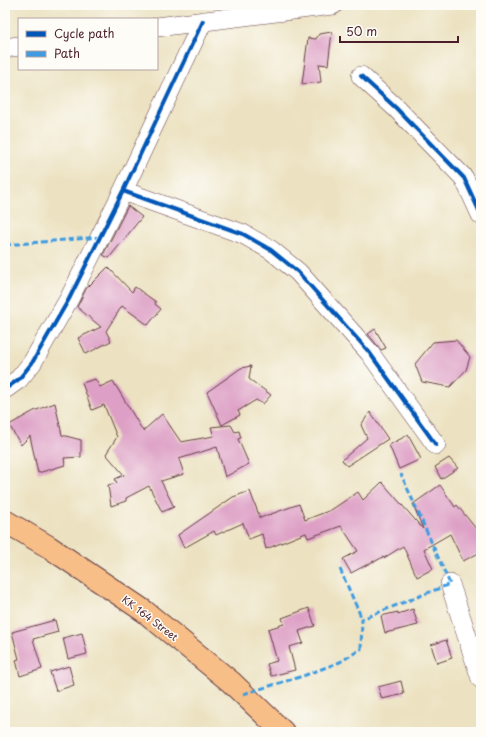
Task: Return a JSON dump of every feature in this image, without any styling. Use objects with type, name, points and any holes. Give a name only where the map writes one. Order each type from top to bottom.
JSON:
[{"type":"main road","name":"KK 164 Street","points":[[5,521],[49,547],[144,611],[230,682],[283,732]]},
{"type":"street","points":[[158,27],[304,6],[333,5]]},
{"type":"street","points":[[5,389],[19,379],[32,363],[69,299],[123,191],[203,21]]},
{"type":"street","points":[[5,48],[18,46]]},
{"type":"street","points":[[361,76],[396,108],[464,178],[481,216]]},
{"type":"street","points":[[123,191],[243,234],[271,250],[298,272],[369,352],[436,445]]},
{"type":"street","points":[[450,584],[481,679]]},
{"type":"building","points":[[332,32],[328,65],[319,64],[321,82],[302,84],[308,38],[316,39],[319,34]]},
{"type":"building","points":[[128,206],[142,217],[109,258],[103,255]]},
{"type":"building","points":[[108,267],[132,292],[135,287],[156,302],[155,304],[161,309],[148,325],[122,306],[106,331],[111,341],[86,354],[78,338],[101,327],[77,307],[86,289]]},
{"type":"building","points":[[375,329],[386,348],[381,350],[368,334]]},
{"type":"building","points":[[456,340],[470,357],[466,370],[450,387],[422,382],[415,364],[433,342]]},
{"type":"building","points":[[251,366],[249,379],[271,395],[263,404],[256,400],[238,411],[240,415],[222,425],[207,392],[241,368]]},
{"type":"building","points":[[95,379],[100,387],[113,381],[143,431],[162,414],[181,442],[214,436],[211,427],[231,425],[235,432],[239,431],[241,438],[238,439],[249,464],[225,477],[217,447],[179,459],[184,474],[161,481],[174,507],[162,512],[149,486],[126,498],[126,501],[111,506],[108,485],[117,483],[115,479],[124,475],[106,454],[117,437],[104,405],[92,410],[82,383]]},
{"type":"building","points":[[55,403],[62,435],[81,440],[81,457],[64,458],[65,465],[38,473],[30,436],[21,445],[9,425],[34,411]]},
{"type":"building","points":[[370,412],[388,439],[347,466],[342,460],[367,438],[361,425]]},
{"type":"building","points":[[408,435],[421,459],[399,469],[389,445]]},
{"type":"building","points":[[449,458],[458,468],[441,479],[435,467]]},
{"type":"building","points":[[382,482],[423,529],[413,504],[440,485],[455,507],[457,505],[481,535],[481,552],[463,561],[450,534],[424,549],[433,569],[417,577],[403,546],[384,558],[383,557],[374,561],[351,573],[343,559],[358,551],[341,526],[308,538],[306,533],[266,549],[262,534],[249,539],[243,523],[216,535],[214,531],[184,548],[178,535],[233,497],[250,491],[260,518],[299,504],[305,520],[331,510],[358,492],[363,500]]},
{"type":"building","points":[[309,608],[315,626],[299,631],[303,643],[289,647],[295,670],[271,676],[267,664],[277,661],[268,629],[284,624],[282,618]]},
{"type":"building","points":[[413,609],[418,625],[385,633],[381,616],[398,612],[398,614]]},
{"type":"building","points":[[55,620],[58,632],[33,639],[42,669],[20,676],[16,660],[19,659],[12,632]]},
{"type":"building","points":[[82,633],[87,654],[68,659],[63,638]]},
{"type":"building","points":[[446,640],[452,658],[437,663],[431,645]]},
{"type":"building","points":[[69,666],[74,685],[56,691],[50,672]]},
{"type":"building","points":[[401,681],[404,694],[382,699],[378,687]]},
{"type":"marked path","points":[[5,245],[100,237]]},
{"type":"marked path","points":[[243,694],[303,676],[340,662],[361,649],[362,619],[450,584],[401,474]]},
{"type":"marked path","points":[[340,569],[362,619]]},
{"type":"cycle path","points":[[5,389],[19,379],[32,363],[69,299],[123,191],[203,21]]},
{"type":"cycle path","points":[[361,76],[396,108],[464,178],[481,215]]},
{"type":"cycle path","points":[[123,191],[243,234],[271,250],[298,272],[369,352],[436,445]]}]
